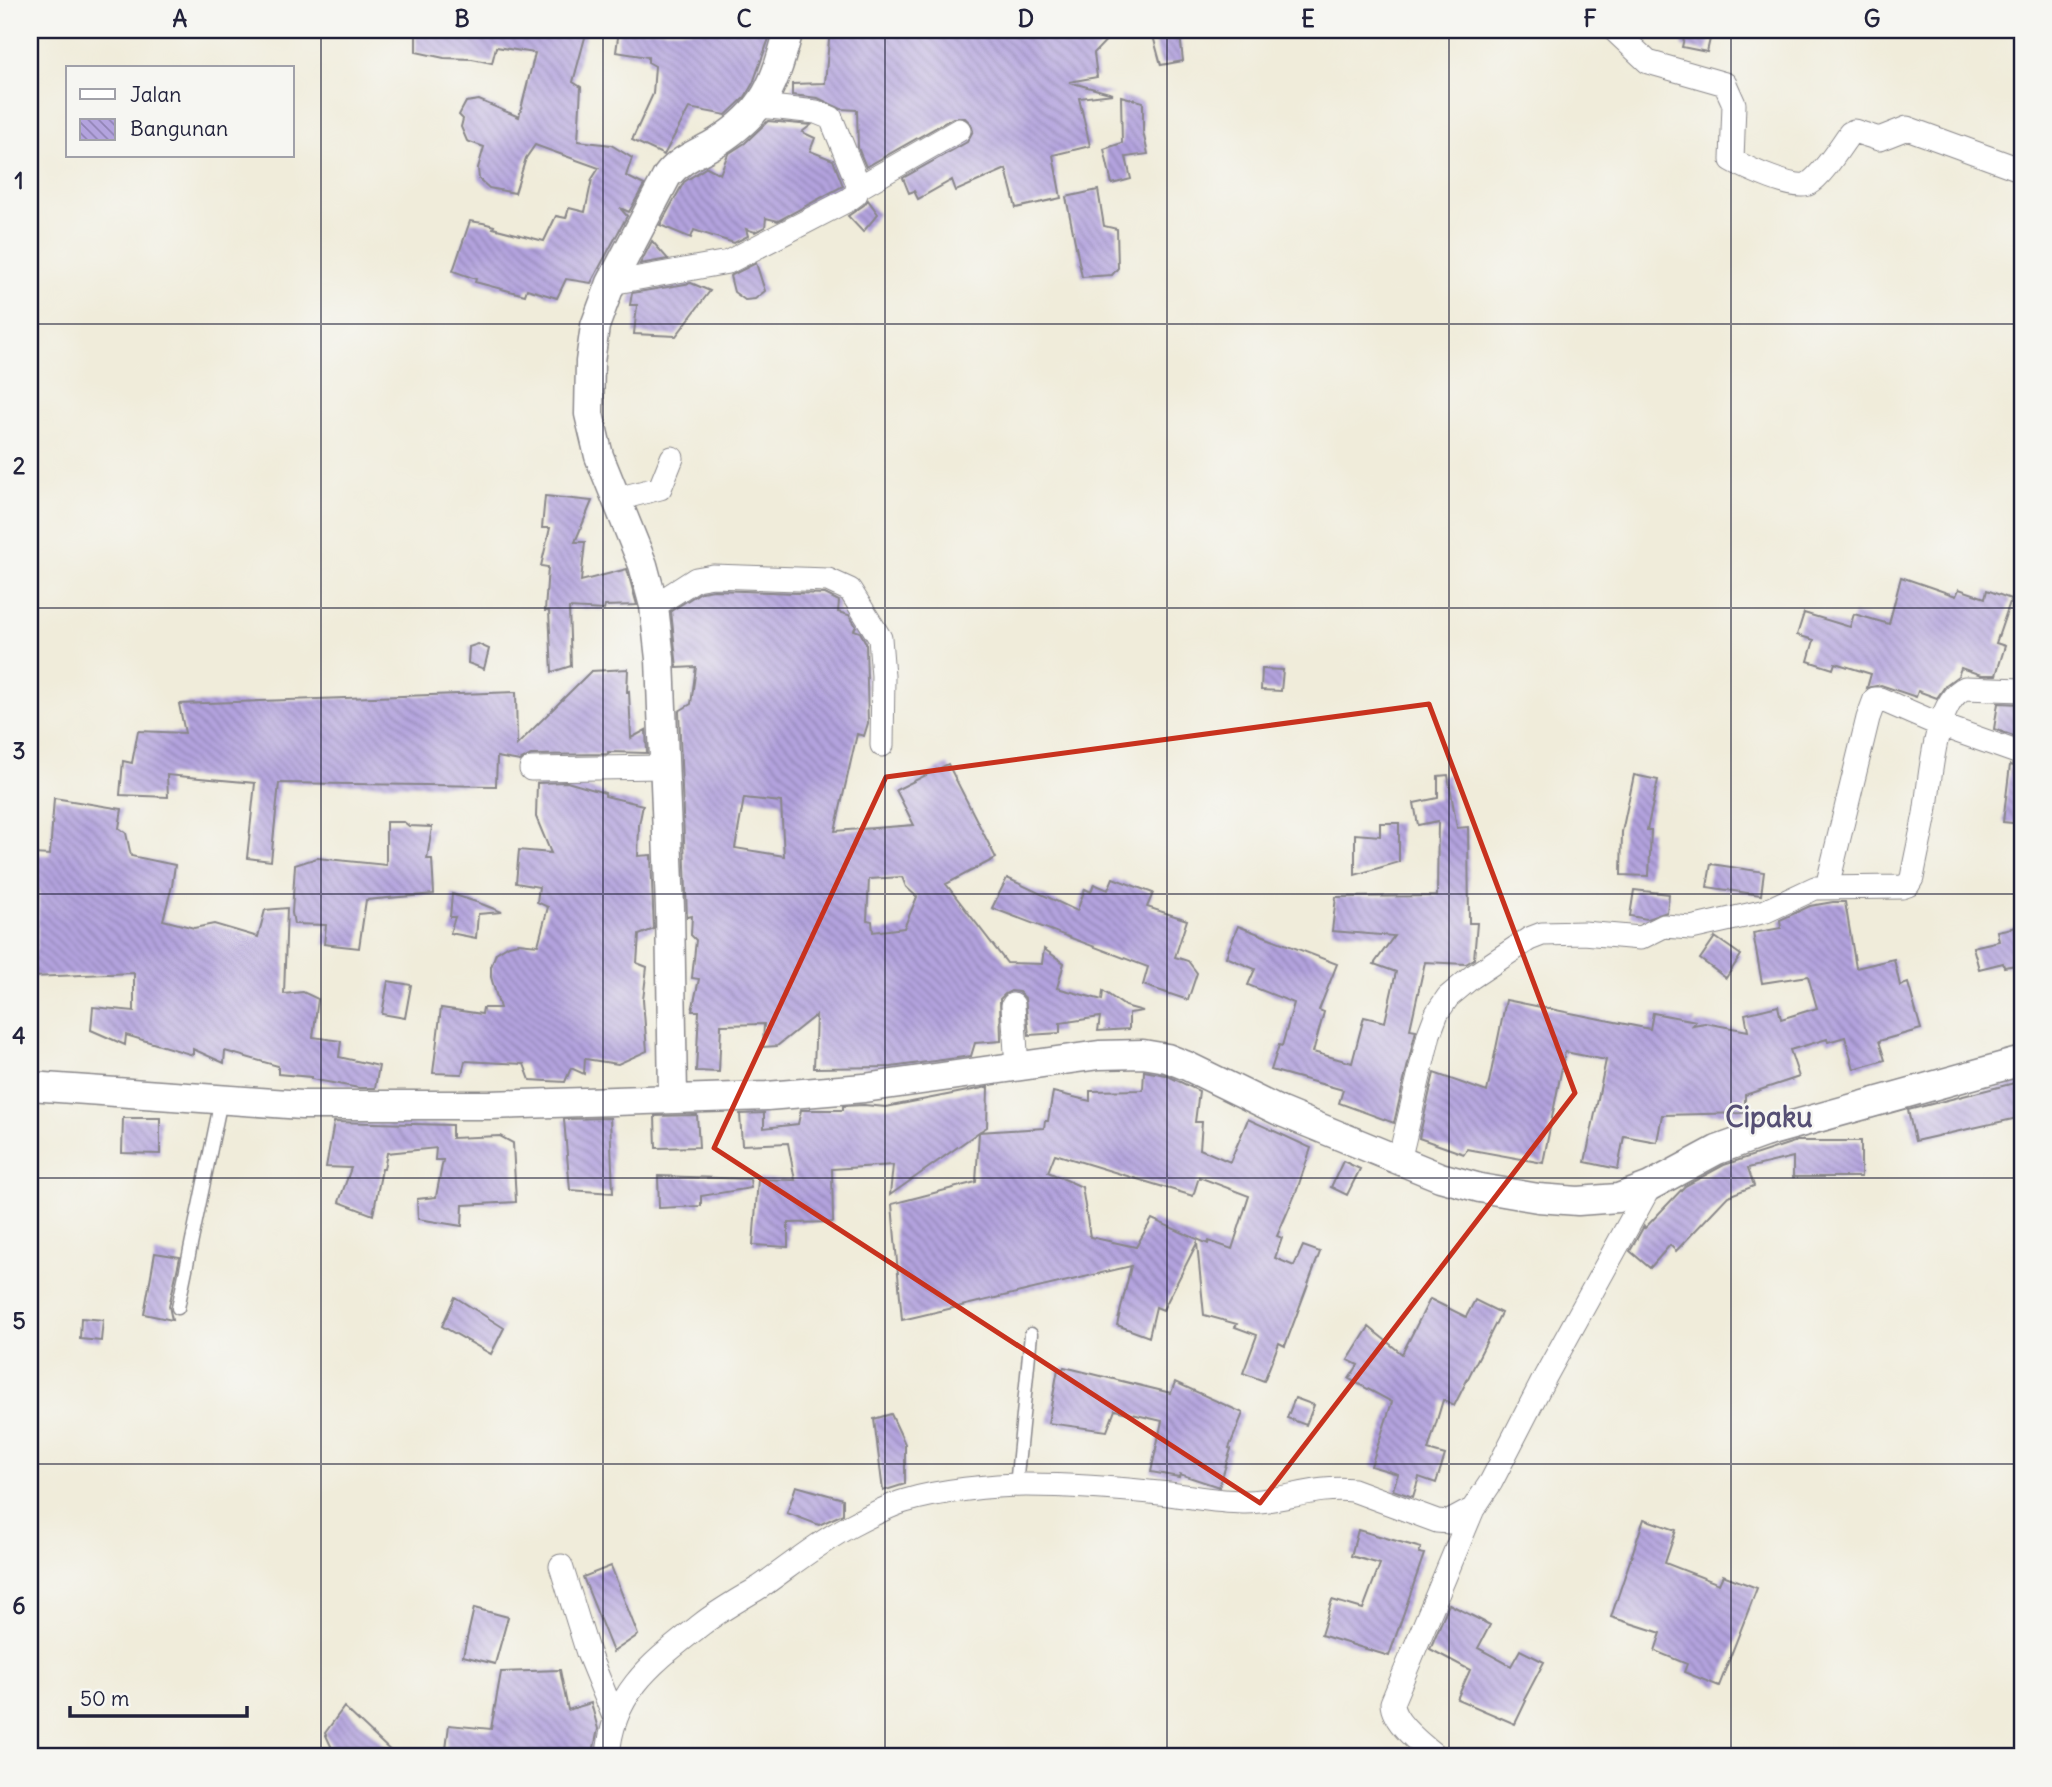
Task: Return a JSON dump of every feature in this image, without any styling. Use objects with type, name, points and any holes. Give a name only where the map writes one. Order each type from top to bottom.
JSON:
[{"type":"street","points":[[673,1097],[670,908],[660,660],[654,606],[643,565],[599,456],[589,414],[590,362],[595,326],[611,283],[667,176],[674,166],[716,142],[761,106],[772,83],[789,30]]},
{"type":"street","points":[[1614,30],[1648,62],[1725,84],[1734,104],[1732,160],[1793,186],[1805,186],[1815,180],[1854,131],[1879,139],[1900,129],[1910,129],[2022,170]]},
{"type":"street","points":[[611,283],[728,262],[856,194],[858,184],[831,118],[816,112],[761,106]]},
{"type":"street","points":[[858,188],[960,130]]},
{"type":"street","points":[[617,499],[660,488],[673,458]]},
{"type":"street","points":[[654,606],[696,579],[713,576],[828,580],[850,590],[880,638],[884,676],[882,745]]},
{"type":"street","points":[[1399,1161],[1429,1034],[1437,1013],[1448,998],[1472,977],[1505,954],[1542,934],[1584,933],[1640,938],[1664,926],[1691,928],[1766,911],[1806,891],[1827,887],[1902,887],[1911,881],[1940,725],[1955,695],[1965,688],[2022,690]]},
{"type":"street","points":[[1827,887],[1872,705],[1880,699],[1940,725],[2022,754]]},
{"type":"street","points":[[531,769],[663,767]]},
{"type":"street","points":[[1013,1005],[1017,1068]]},
{"type":"street","points":[[30,1086],[302,1105],[489,1105],[767,1096],[864,1088],[1099,1055],[1143,1054],[1167,1058],[1279,1111],[1440,1177],[1480,1188],[1538,1198],[1578,1201],[1618,1198],[1650,1186],[1717,1150],[1764,1132],[2022,1061]]},
{"type":"street","points":[[1437,1757],[1414,1738],[1394,1713],[1392,1703],[1473,1508],[1492,1482],[1545,1377],[1650,1186]]},
{"type":"street","points":[[608,1757],[615,1719],[626,1695],[654,1662],[716,1613],[759,1587],[806,1553],[851,1525],[904,1501],[957,1491],[1016,1486],[1171,1494],[1201,1500],[1245,1502],[1340,1488],[1353,1490],[1437,1521],[1459,1518],[1473,1508]]},
{"type":"street","points":[[561,1566],[588,1653],[615,1719]]},
{"type":"lane","points":[[178,1308],[221,1099]]},
{"type":"lane","points":[[1016,1486],[1031,1334]]},
{"type":"highlighted area","points":[[1429,704],[1575,1093],[1260,1503],[714,1148],[886,777]]},
{"type":"building","points":[[416,30],[587,30],[573,82],[581,87],[578,141],[611,145],[632,158],[626,176],[644,185],[629,212],[620,208],[627,216],[591,283],[566,279],[557,298],[527,289],[525,295],[475,282],[476,279],[453,271],[470,221],[544,241],[556,216],[566,218],[569,208],[585,212],[592,179],[599,168],[535,145],[526,158],[515,193],[489,188],[479,179],[478,168],[484,147],[467,141],[461,127],[463,119],[459,115],[466,102],[479,100],[519,117],[535,53],[496,47],[492,63],[444,58],[416,52]]},
{"type":"building","points":[[619,30],[772,30],[753,83],[745,97],[726,115],[689,108],[664,155],[632,140],[653,94],[655,66],[648,62],[648,57],[616,52]]},
{"type":"building","points":[[830,30],[1116,30],[1094,53],[1097,77],[1069,82],[1113,94],[1079,98],[1090,146],[1053,155],[1061,198],[1016,208],[1006,169],[956,191],[952,180],[918,199],[914,191],[909,193],[903,178],[967,142],[973,131],[971,124],[965,118],[953,118],[866,167],[858,148],[857,110],[841,109],[818,98],[792,95],[792,84],[825,83]]},
{"type":"building","points":[[1172,30],[1180,35],[1183,61],[1161,65],[1153,36]]},
{"type":"building","points":[[1686,30],[1712,30],[1707,52],[1682,47]]},
{"type":"building","points":[[1121,96],[1143,102],[1143,132],[1148,154],[1126,157],[1131,179],[1112,184],[1104,149],[1122,143]]},
{"type":"building","points":[[768,121],[811,125],[802,132],[815,138],[810,151],[833,160],[843,186],[778,221],[766,218],[765,227],[755,232],[746,229],[748,236],[734,243],[694,230],[691,238],[660,225],[684,182],[707,167],[720,174],[728,154],[745,143]]},
{"type":"building","points":[[1098,190],[1104,226],[1117,229],[1118,268],[1112,275],[1082,277],[1066,197]]},
{"type":"building","points":[[868,200],[878,214],[863,232],[848,216]]},
{"type":"building","points":[[652,241],[668,259],[640,264]]},
{"type":"building","points":[[756,263],[765,291],[755,299],[745,300],[734,292],[730,276]]},
{"type":"building","points":[[691,283],[710,291],[676,336],[634,334],[637,305],[630,305],[632,293]]},
{"type":"building","points":[[545,496],[592,501],[575,542],[585,542],[581,581],[627,569],[637,605],[605,606],[604,610],[569,608],[571,666],[552,672],[549,611],[545,611],[548,567],[541,566],[550,528],[542,528]]},
{"type":"building","points":[[1901,577],[1956,596],[1959,589],[1985,598],[1987,590],[2011,599],[1996,643],[2005,646],[1996,675],[1981,675],[1961,668],[1958,676],[1946,685],[1937,698],[1918,691],[1916,697],[1881,685],[1867,688],[1871,674],[1835,663],[1833,669],[1808,661],[1814,640],[1797,635],[1804,613],[1850,627],[1854,614],[1889,624]]},
{"type":"building","points":[[714,590],[825,594],[839,601],[838,612],[849,615],[856,626],[854,630],[860,632],[866,643],[868,723],[864,736],[857,734],[835,831],[914,825],[896,790],[948,764],[996,858],[946,884],[1007,963],[1042,964],[1044,949],[1064,963],[1057,988],[1102,1000],[1103,991],[1125,1006],[1143,1011],[1129,1013],[1129,1029],[1098,1031],[1100,1017],[1060,1023],[1060,1033],[1029,1035],[1025,998],[1019,992],[1011,991],[1000,999],[1001,1041],[975,1043],[971,1056],[891,1067],[814,1068],[816,1015],[777,1046],[763,1047],[764,1024],[721,1025],[719,1072],[696,1071],[699,1011],[692,1011],[699,979],[692,978],[696,940],[691,935],[692,916],[687,917],[679,711],[691,704],[696,667],[677,668],[671,611],[701,592]],"holes":[[[744,798],[781,802],[784,856],[735,848]],[[902,877],[906,887],[917,897],[904,928],[873,932],[872,921],[867,920],[869,879]]]},
{"type":"building","points":[[478,644],[489,649],[484,669],[468,663],[469,647]]},
{"type":"building","points":[[628,669],[631,738],[646,730],[647,753],[531,755],[520,761],[497,757],[496,786],[279,783],[271,861],[247,858],[255,783],[167,775],[168,797],[120,795],[123,761],[132,763],[138,731],[185,733],[179,704],[516,692],[517,745],[591,671]]},
{"type":"building","points":[[1262,669],[1283,670],[1281,691],[1261,690]]},
{"type":"building","points":[[1998,703],[2022,704],[2022,739],[1994,729]]},
{"type":"building","points":[[2010,765],[2022,768],[2022,824],[2003,822]]},
{"type":"building","points":[[1448,775],[1457,828],[1468,827],[1469,923],[1477,923],[1474,959],[1466,964],[1425,962],[1410,1029],[1416,1030],[1394,1123],[1339,1103],[1343,1090],[1271,1070],[1279,1045],[1282,1046],[1294,1003],[1248,985],[1255,969],[1226,957],[1238,926],[1337,964],[1319,1010],[1324,1012],[1313,1052],[1352,1063],[1364,1017],[1385,1022],[1396,972],[1374,964],[1394,936],[1332,931],[1336,897],[1437,896],[1438,821],[1418,825],[1414,803],[1438,798],[1438,776]]},
{"type":"building","points":[[1634,775],[1658,780],[1647,830],[1651,830],[1649,876],[1621,875],[1622,832]]},
{"type":"building","points":[[567,782],[605,793],[605,796],[643,805],[638,856],[651,855],[654,929],[639,935],[637,963],[647,967],[643,1000],[647,1051],[618,1064],[585,1059],[584,1074],[571,1068],[565,1082],[530,1080],[524,1064],[465,1061],[462,1074],[433,1073],[441,1008],[482,1014],[483,1008],[500,1008],[491,977],[496,953],[518,943],[538,945],[548,907],[537,902],[539,887],[516,883],[519,850],[551,853],[536,817],[537,783]]},
{"type":"building","points":[[54,798],[122,809],[119,828],[126,833],[131,856],[175,865],[163,920],[194,928],[214,924],[258,937],[265,910],[287,908],[284,994],[303,992],[318,999],[313,1037],[341,1041],[339,1057],[379,1066],[375,1088],[359,1088],[311,1077],[278,1074],[278,1066],[225,1051],[224,1063],[193,1049],[193,1055],[126,1035],[125,1045],[91,1030],[93,1007],[134,1011],[134,973],[30,977],[30,964],[37,946],[39,889],[30,890],[33,854],[50,855]]},
{"type":"building","points":[[386,822],[432,827],[427,859],[432,859],[434,894],[366,900],[359,948],[324,944],[326,925],[294,924],[292,913],[295,865],[317,858],[386,865]]},
{"type":"building","points":[[1380,823],[1399,823],[1399,862],[1355,875],[1355,834],[1380,836]]},
{"type":"building","points":[[1711,864],[1764,872],[1761,895],[1707,887]]},
{"type":"building","points":[[1007,878],[1077,911],[1085,889],[1091,892],[1094,884],[1108,890],[1113,878],[1153,893],[1147,907],[1187,920],[1175,957],[1188,961],[1197,973],[1188,1000],[1143,985],[1148,967],[992,908]]},
{"type":"building","points":[[1634,890],[1669,894],[1667,912],[1647,919],[1630,916]]},
{"type":"building","points":[[452,894],[502,912],[478,914],[476,938],[450,933],[455,917],[450,917]]},
{"type":"building","points":[[1845,902],[1856,968],[1894,959],[1900,986],[1908,983],[1921,1029],[1879,1041],[1885,1060],[1854,1069],[1845,1037],[1828,1042],[1827,1039],[1790,1050],[1799,1077],[1745,1095],[1745,1113],[1662,1115],[1657,1142],[1624,1136],[1618,1169],[1585,1162],[1606,1060],[1565,1052],[1543,1163],[1467,1149],[1464,1154],[1419,1138],[1434,1073],[1487,1092],[1506,1000],[1650,1029],[1653,1013],[1696,1021],[1693,1025],[1705,1023],[1748,1031],[1745,1014],[1778,1006],[1781,1019],[1817,1008],[1808,976],[1762,983],[1753,933],[1781,928],[1780,920],[1810,906]]},
{"type":"building","points":[[2022,926],[2022,964],[2004,967],[2003,963],[1979,969],[1973,947],[1999,941],[1997,931]]},
{"type":"building","points":[[1715,937],[1741,955],[1726,978],[1700,959]]},
{"type":"building","points":[[388,981],[411,985],[405,1018],[382,1014]]},
{"type":"building","points":[[1144,1071],[1166,1075],[1199,1091],[1195,1122],[1202,1122],[1200,1149],[1230,1162],[1248,1119],[1311,1148],[1277,1236],[1282,1238],[1275,1258],[1294,1266],[1303,1246],[1320,1252],[1285,1346],[1279,1343],[1264,1381],[1243,1373],[1257,1335],[1235,1327],[1237,1324],[1204,1315],[1197,1243],[1163,1310],[1156,1307],[1149,1337],[1117,1325],[1131,1266],[902,1320],[892,1204],[976,1182],[979,1132],[1044,1128],[1045,1121],[1048,1121],[1053,1092],[1090,1101],[1090,1091],[1143,1090]],"holes":[[[1055,1154],[1193,1196],[1199,1177],[1249,1196],[1232,1249],[1209,1241],[1208,1244],[1152,1219],[1136,1247],[1090,1237],[1082,1187],[1048,1172]]]},
{"type":"building","points":[[2022,1081],[2022,1117],[1915,1141],[1908,1110]]},
{"type":"building","points":[[988,1087],[987,1127],[890,1195],[893,1165],[832,1169],[833,1222],[788,1223],[788,1247],[753,1245],[758,1179],[795,1180],[788,1143],[742,1145],[740,1114],[764,1113],[764,1128],[798,1124],[801,1110],[843,1110],[843,1106],[864,1105],[886,1107]]},
{"type":"building","points":[[697,1115],[699,1147],[656,1148],[655,1116]]},
{"type":"building","points":[[123,1118],[160,1118],[160,1154],[122,1153]]},
{"type":"building","points":[[610,1118],[613,1193],[570,1190],[564,1119]]},
{"type":"building","points":[[334,1122],[452,1125],[452,1138],[500,1136],[513,1143],[516,1202],[463,1205],[462,1226],[418,1219],[417,1199],[436,1197],[443,1160],[435,1160],[436,1148],[387,1153],[373,1215],[339,1202],[351,1168],[326,1167]]},
{"type":"building","points":[[1797,1141],[1861,1141],[1861,1177],[1793,1177],[1793,1157],[1748,1168],[1754,1186],[1728,1196],[1676,1251],[1670,1245],[1650,1268],[1630,1251],[1644,1226],[1645,1228],[1685,1186],[1724,1165]]},
{"type":"building","points":[[1343,1161],[1360,1169],[1347,1195],[1331,1187]]},
{"type":"building","points":[[658,1176],[750,1179],[751,1188],[701,1196],[701,1206],[659,1208]]},
{"type":"building","points":[[155,1253],[180,1257],[169,1306],[172,1320],[144,1314]]},
{"type":"building","points":[[455,1297],[504,1328],[491,1354],[442,1326]]},
{"type":"building","points":[[1430,1299],[1466,1317],[1475,1300],[1501,1313],[1454,1406],[1443,1400],[1428,1450],[1445,1455],[1436,1483],[1419,1477],[1413,1497],[1393,1490],[1398,1474],[1371,1466],[1392,1402],[1349,1379],[1358,1365],[1348,1360],[1369,1327],[1402,1354]]},
{"type":"building","points":[[81,1318],[103,1320],[101,1341],[80,1339]]},
{"type":"building","points":[[1064,1367],[1171,1393],[1175,1382],[1243,1413],[1229,1448],[1231,1449],[1219,1487],[1180,1474],[1179,1477],[1151,1472],[1162,1421],[1115,1410],[1107,1431],[1048,1423],[1058,1369],[1062,1370]]},
{"type":"building","points":[[1295,1398],[1314,1405],[1306,1425],[1287,1418]]},
{"type":"building","points":[[891,1414],[905,1444],[905,1484],[883,1491],[874,1419]]},
{"type":"building","points":[[796,1486],[843,1499],[843,1514],[819,1525],[787,1513]]},
{"type":"building","points":[[1644,1519],[1676,1530],[1665,1563],[1719,1584],[1723,1575],[1757,1588],[1719,1686],[1684,1672],[1687,1664],[1655,1651],[1661,1633],[1611,1617]]},
{"type":"building","points":[[1358,1530],[1421,1548],[1419,1553],[1424,1554],[1389,1656],[1321,1635],[1332,1600],[1363,1609],[1380,1564],[1351,1556]]},
{"type":"building","points":[[611,1566],[638,1635],[613,1652],[583,1577]]},
{"type":"building","points":[[1449,1604],[1490,1625],[1478,1648],[1511,1666],[1520,1650],[1544,1662],[1515,1724],[1457,1699],[1470,1670],[1430,1649]]},
{"type":"building","points":[[474,1608],[508,1617],[495,1664],[463,1656]]},
{"type":"building","points":[[560,1670],[568,1710],[591,1703],[598,1729],[592,1757],[445,1757],[449,1725],[491,1729],[501,1672]]},
{"type":"building","points":[[344,1707],[397,1757],[336,1757],[325,1733]]},
{"type":"district","name":"Cipaku","points":[[1769,1117]]}]
